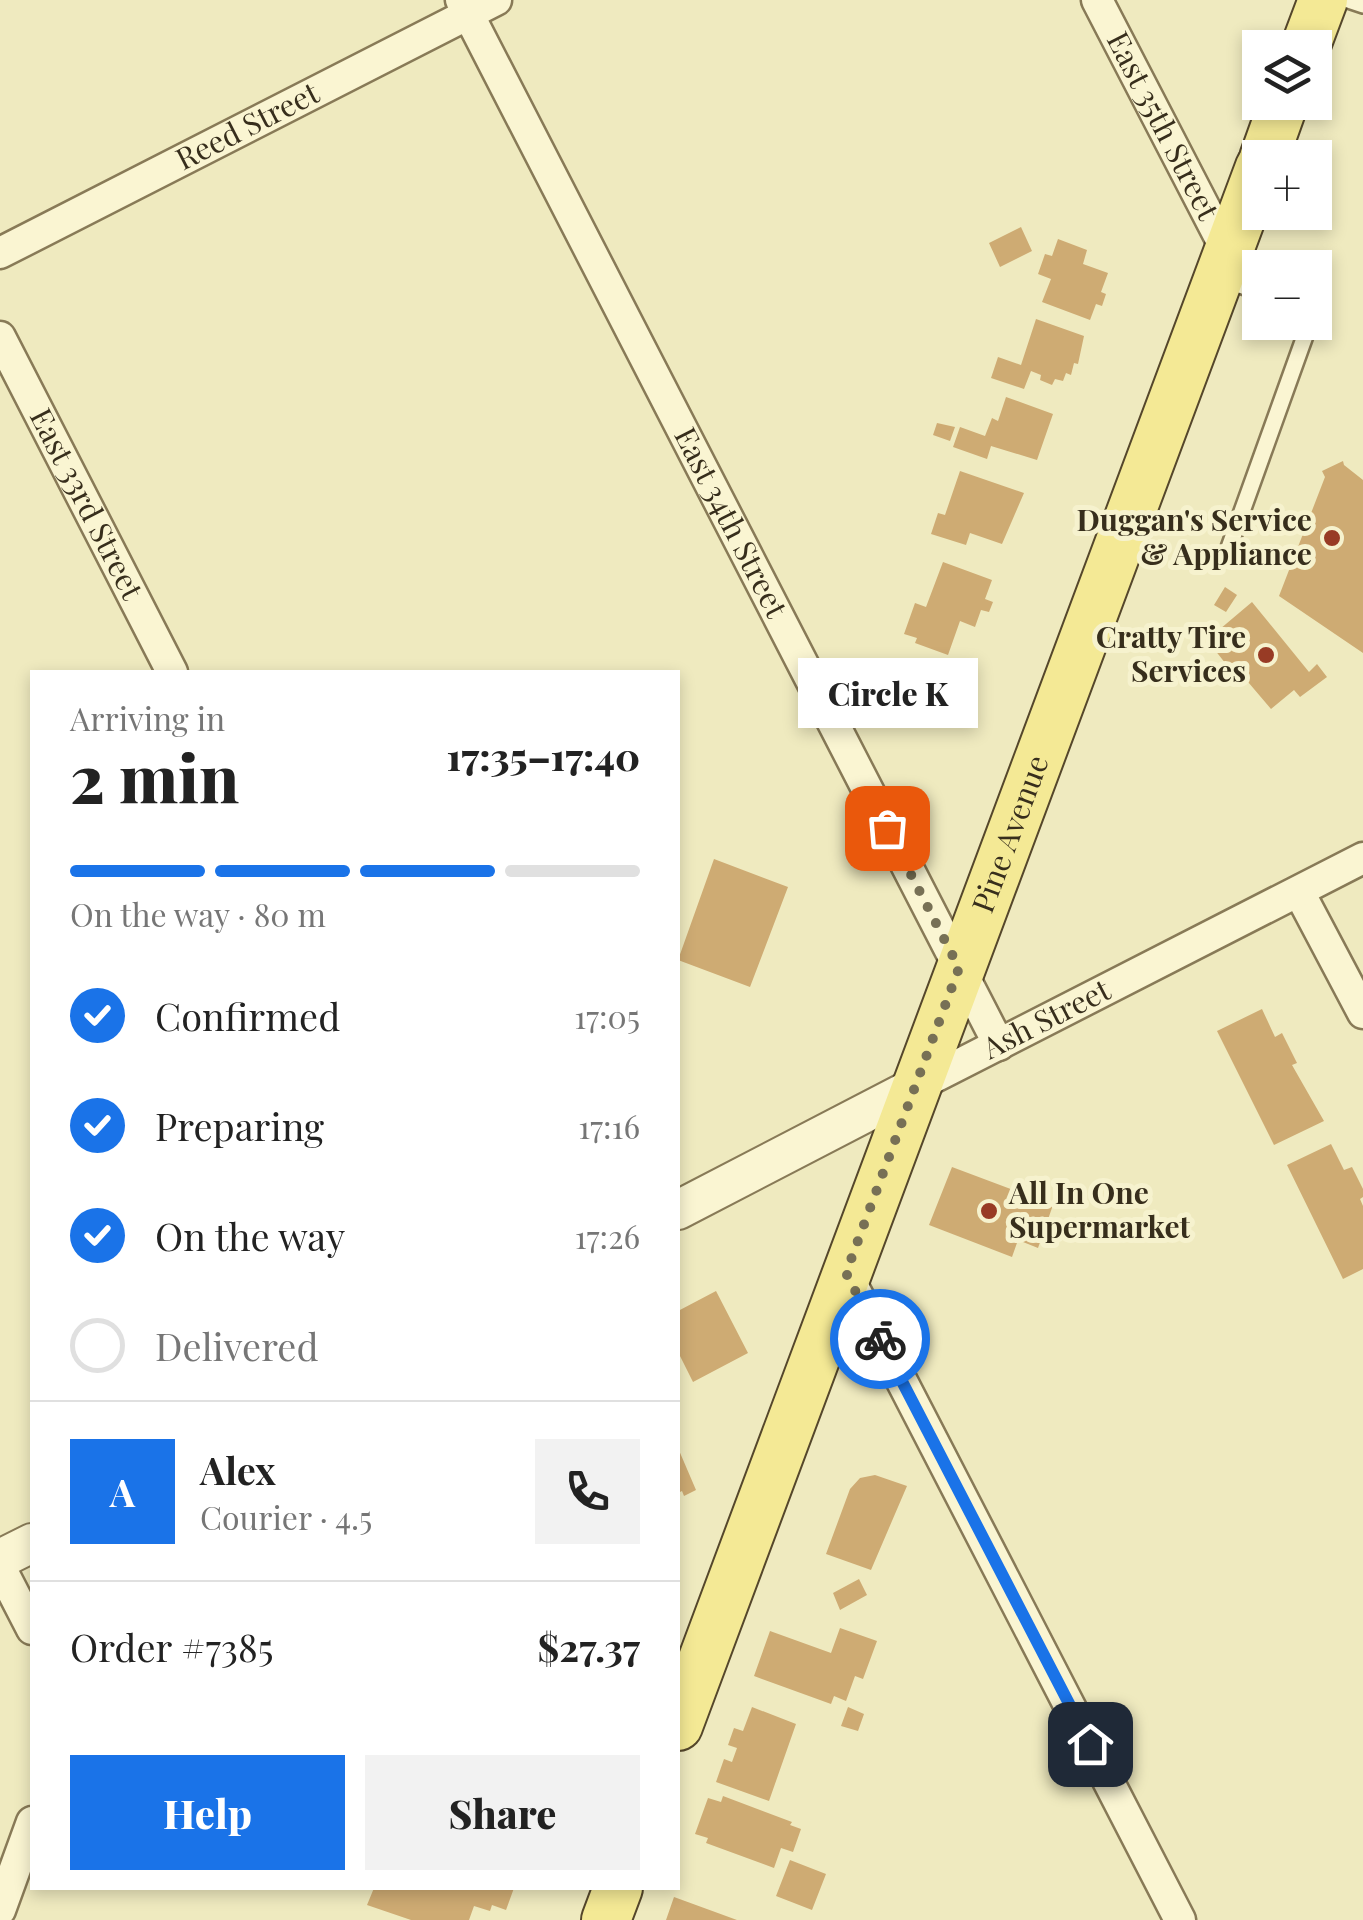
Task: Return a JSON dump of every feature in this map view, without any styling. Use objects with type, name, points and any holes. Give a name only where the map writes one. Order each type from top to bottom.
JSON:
[{"type":"main road","points":[[1312,30],[1323,0]]},
{"type":"main road","name":"Pine Avenue","points":[[680,1721],[959,968],[1236,274],[1246,230]]},
{"type":"main road","points":[[606,1920],[617,1890]]},
{"type":"street","name":"Reed Street","points":[[0,253],[464,7],[496,0]]},
{"type":"street","name":"East 35th Street","points":[[1097,0],[1236,274]]},
{"type":"street","name":"East 34th Street","points":[[464,7],[1000,1045]]},
{"type":"street","name":"East 33rd Street","points":[[0,337],[171,670]]},
{"type":"street","name":"Ash Street","points":[[680,1209],[1363,858]]},
{"type":"street","points":[[1299,892],[1363,1013]]},
{"type":"street","points":[[846,1273],[1180,1920]]},
{"type":"street","points":[[0,1559],[30,1545]]},
{"type":"street","points":[[0,1567],[30,1625]]},
{"type":"street","points":[[0,1910],[30,1828]]},
{"type":"lane","points":[[1348,0],[1363,5]]},
{"type":"lane","points":[[1226,556],[1304,340]]},
{"type":"building","points":[[1021,227],[1032,251],[1000,267],[989,243]]},
{"type":"building","points":[[1058,239],[1087,250],[1083,264],[1108,273],[1101,292],[1106,294],[1102,306],[1096,304],[1090,320],[1042,302],[1051,279],[1038,274],[1045,254],[1052,256]]},
{"type":"building","points":[[1036,319],[1084,336],[1078,364],[1074,363],[1071,375],[1066,373],[1063,381],[1055,379],[1052,385],[1031,371],[1024,389],[991,378],[998,357],[1021,365]]},
{"type":"building","points":[[1006,397],[1053,414],[1037,460],[991,446],[987,459],[953,447],[960,427],[985,436],[992,418],[998,421]]},
{"type":"building","points":[[937,423],[955,427],[950,441],[933,435]]},
{"type":"building","name":"Duggan's Service & Appliance","points":[[1343,461],[1363,480],[1363,653],[1279,596],[1325,477],[1322,471]]},
{"type":"building","points":[[960,471],[1024,493],[1002,544],[970,533],[966,545],[931,534],[938,513],[945,515]]},
{"type":"building","points":[[943,562],[992,580],[985,599],[993,602],[989,612],[981,610],[975,627],[960,621],[948,655],[915,643],[917,638],[904,634],[915,603],[926,607]]},
{"type":"building","points":[[1225,587],[1237,595],[1226,612],[1214,605]]},
{"type":"building","points":[[1252,602],[1309,672],[1317,664],[1327,677],[1300,697],[1294,690],[1271,709],[1237,669],[1233,673],[1207,640]]},
{"type":"building","points":[[714,859],[788,887],[750,987],[680,961]]},
{"type":"building","points":[[1262,1009],[1275,1037],[1282,1033],[1297,1063],[1292,1065],[1324,1121],[1274,1145],[1217,1031]]},
{"type":"building","points":[[1331,1144],[1344,1170],[1352,1167],[1363,1189],[1363,1269],[1343,1279],[1287,1165]]},
{"type":"building","points":[[952,1167],[1053,1205],[1038,1248],[1018,1240],[1012,1257],[929,1225]]},
{"type":"building","points":[[716,1291],[748,1353],[693,1382],[680,1356],[680,1310]]},
{"type":"building","points":[[680,1453],[696,1490],[684,1496]]},
{"type":"building","points":[[875,1475],[907,1486],[871,1570],[826,1554],[850,1489],[860,1478]]},
{"type":"building","points":[[859,1579],[867,1595],[840,1610],[833,1593]]},
{"type":"building","points":[[840,1628],[877,1641],[863,1679],[855,1676],[846,1701],[834,1696],[831,1704],[754,1676],[770,1631],[831,1653]]},
{"type":"building","points":[[752,1707],[796,1724],[769,1801],[716,1782],[724,1759],[732,1762],[737,1748],[728,1745],[734,1728],[743,1731]]},
{"type":"building","points":[[848,1707],[864,1714],[858,1731],[841,1726]]},
{"type":"building","points":[[723,1796],[801,1829],[793,1852],[781,1848],[774,1868],[706,1843],[708,1838],[695,1834],[708,1798],[721,1802]]},
{"type":"building","points":[[790,1860],[826,1874],[812,1910],[776,1896]]},
{"type":"building","points":[[373,1890],[513,1890],[506,1910],[492,1905],[490,1911],[474,1906],[469,1920],[411,1920],[367,1905]]},
{"type":"building","points":[[674,1897],[737,1920],[666,1920]]},
{"type":"way so far","points":[[880,1339],[846,1273],[959,968],[887,828]]},
{"type":"place","name":"Duggan's Service & Appliance","points":[[1332,538]]},
{"type":"place","name":"Cratty Tire Services","points":[[1266,655]]},
{"type":"place","name":"Circle K","points":[[887,828]]},
{"type":"place","name":"All In One Supermarket","points":[[989,1211]]},
{"type":"route","points":[[880,1339],[1090,1744]]}]
